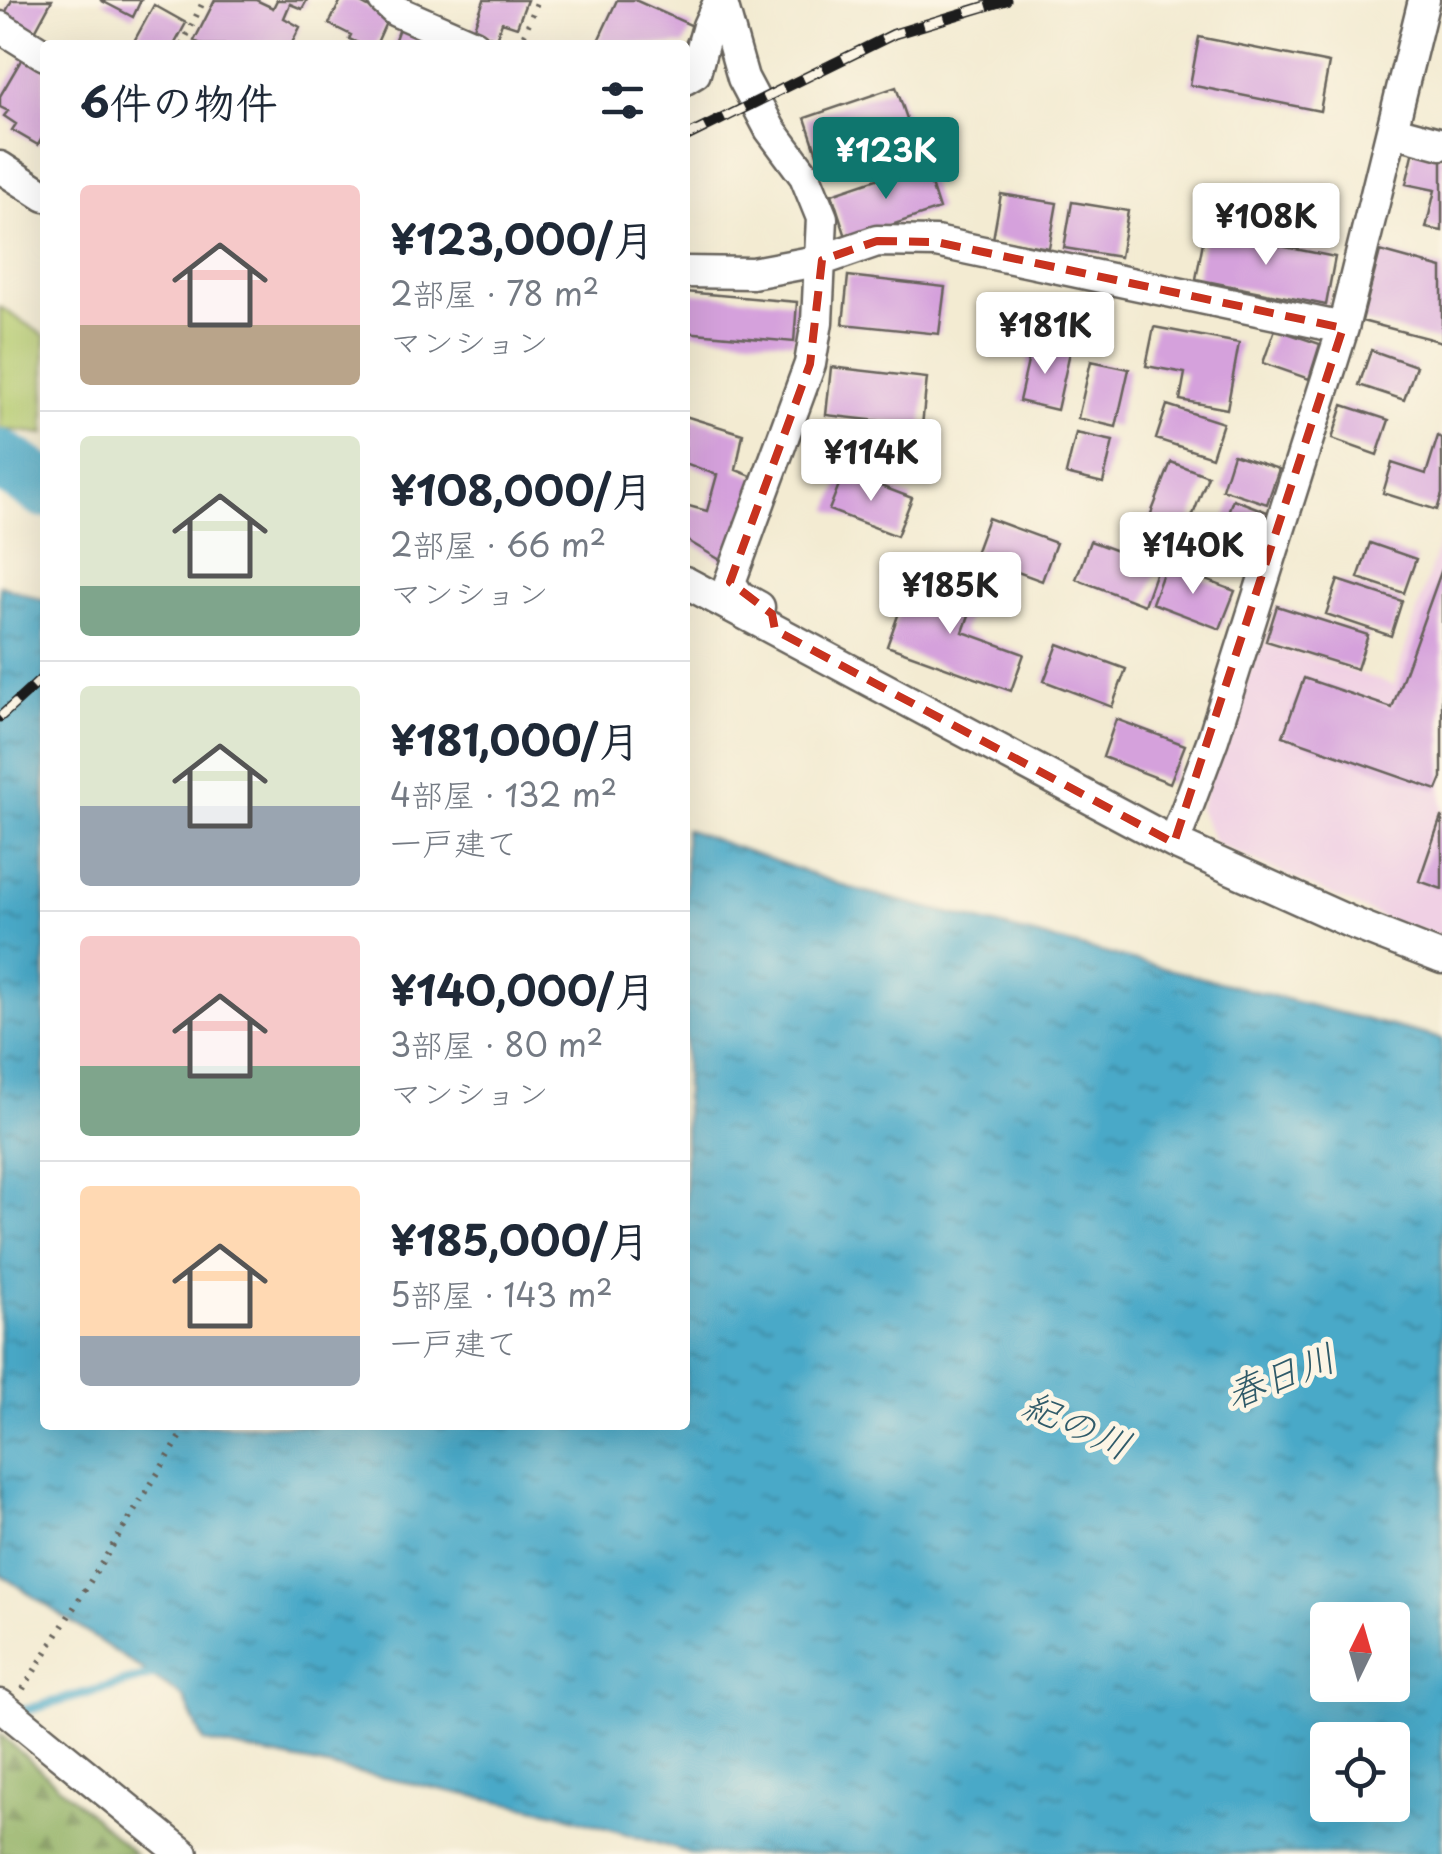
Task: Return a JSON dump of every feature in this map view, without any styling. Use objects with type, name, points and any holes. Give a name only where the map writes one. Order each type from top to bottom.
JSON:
[{"type":"street","points":[[384,0],[396,11],[463,40]]},
{"type":"street","points":[[690,76],[696,73],[708,26],[720,0]]},
{"type":"street","points":[[720,0],[744,78],[770,129],[805,176],[822,218],[822,260],[810,364],[730,582],[739,596],[772,614],[776,630]]},
{"type":"street","points":[[1174,843],[1213,739],[1343,328],[1424,0]]},
{"type":"street","points":[[0,27],[40,51]]},
{"type":"street","points":[[1394,131],[1442,144]]},
{"type":"street","points":[[0,167],[40,193]]},
{"type":"street","points":[[690,272],[752,273],[822,260],[877,241],[936,242],[1343,328]]},
{"type":"street","points":[[690,585],[1174,843],[1350,922],[1442,958]]},
{"type":"street","points":[[4,1708],[184,1854]]},
{"type":"path","points":[[184,40],[204,0]]},
{"type":"path","points":[[522,40],[538,0]]},
{"type":"path","points":[[4,1708],[57,1638],[185,1430]]},
{"type":"highlighted area","points":[[877,241],[936,242],[1343,328],[1174,843],[775,630],[772,614],[730,582],[810,364],[822,260]]},
{"type":"shaded area","points":[[1442,533],[1442,936],[1388,920],[1215,843],[1199,809],[1260,642],[1394,685]]},
{"type":"green space","points":[[0,307],[40,333],[40,433],[0,429]]},
{"type":"green space","points":[[0,1734],[135,1854],[0,1854]]},
{"type":"water","points":[[0,585],[40,599],[40,1430],[690,1430],[690,831],[850,888],[1442,1039],[1442,1854],[693,1854],[553,1812],[204,1742],[184,1698],[0,1574]]},
{"type":"building","points":[[12,0],[52,0],[32,37],[1,21]]},
{"type":"building","points":[[100,0],[141,0],[133,17]]},
{"type":"building","points":[[215,0],[256,0],[273,8],[277,0],[307,0],[302,9],[290,4],[284,18],[300,27],[294,40],[195,40]]},
{"type":"building","points":[[341,0],[355,0],[388,18],[378,40],[351,40],[351,35],[329,24]]},
{"type":"building","points":[[484,0],[527,0],[517,27],[502,22],[496,39],[473,30]]},
{"type":"building","points":[[617,0],[635,0],[693,26],[686,40],[598,40]]},
{"type":"building","points":[[154,5],[186,23],[177,40],[135,40]]},
{"type":"building","points":[[399,28],[429,40],[395,40]]},
{"type":"building","points":[[1199,37],[1329,63],[1320,111],[1190,85]]},
{"type":"building","points":[[24,55],[40,65],[38,145],[12,130],[16,124],[4,116],[8,111],[0,107],[0,96]]},
{"type":"building","points":[[896,87],[912,133],[820,163],[805,118]]},
{"type":"building","points":[[1414,150],[1442,157],[1442,231],[1426,228],[1435,190],[1406,184]]},
{"type":"building","points":[[924,163],[939,209],[847,240],[832,194]]},
{"type":"building","points":[[1001,194],[1057,203],[1049,248],[993,239]]},
{"type":"building","points":[[1072,202],[1128,211],[1120,257],[1064,248]]},
{"type":"building","points":[[1205,231],[1335,257],[1326,305],[1196,279]]},
{"type":"building","points":[[1380,251],[1442,268],[1442,342],[1362,321]]},
{"type":"building","points":[[848,276],[945,287],[939,334],[843,324]]},
{"type":"building","points":[[690,292],[797,302],[794,342],[690,332]]},
{"type":"building","points":[[1154,327],[1239,343],[1227,409],[1180,400],[1185,373],[1146,366]]},
{"type":"building","points":[[1275,329],[1320,344],[1309,379],[1263,363]]},
{"type":"building","points":[[1032,344],[1070,352],[1057,410],[1019,401]]},
{"type":"building","points":[[1371,350],[1416,366],[1404,400],[1359,385]]},
{"type":"building","points":[[1091,361],[1129,369],[1116,427],[1078,418]]},
{"type":"building","points":[[831,367],[927,378],[922,426],[826,415]]},
{"type":"building","points":[[1167,405],[1223,423],[1212,457],[1156,439]]},
{"type":"building","points":[[1343,405],[1389,420],[1377,455],[1332,439]]},
{"type":"building","points":[[690,418],[743,434],[736,470],[759,479],[727,564],[690,542],[690,506],[707,511],[717,475],[690,465]]},
{"type":"building","points":[[1076,433],[1113,441],[1103,483],[1066,474]]},
{"type":"building","points":[[1438,436],[1442,438],[1442,494],[1437,510],[1383,493],[1392,463],[1426,474]]},
{"type":"building","points":[[1233,454],[1279,469],[1267,504],[1222,489]]},
{"type":"building","points":[[1171,462],[1208,476],[1184,538],[1147,524]]},
{"type":"building","points":[[844,472],[912,498],[897,536],[829,510]]},
{"type":"building","points":[[1233,499],[1270,513],[1246,575],[1209,561]]},
{"type":"building","points":[[988,518],[1056,543],[1042,581],[974,556]]},
{"type":"building","points":[[1090,541],[1158,566],[1144,605],[1076,579]]},
{"type":"building","points":[[1370,543],[1416,559],[1404,593],[1358,578]]},
{"type":"building","points":[[1166,565],[1235,591],[1220,629],[1152,603]]},
{"type":"building","points":[[1442,569],[1442,778],[1437,790],[1283,736],[1304,678],[1392,708]]},
{"type":"building","points":[[911,579],[974,601],[963,632],[1024,654],[1011,691],[887,646]]},
{"type":"building","points":[[1338,580],[1402,601],[1391,636],[1326,614]]},
{"type":"building","points":[[1277,606],[1368,635],[1357,669],[1266,641]]},
{"type":"building","points":[[1058,644],[1126,669],[1112,707],[1044,681]]},
{"type":"building","points":[[1116,719],[1185,745],[1170,783],[1103,757]]},
{"type":"building","points":[[1442,817],[1442,889],[1419,881]]},
{"type":"waterway","points":[[0,459],[40,485]]},
{"type":"waterway","points":[[16,1713],[163,1672]]},
{"type":"railway","points":[[690,135],[894,34],[1006,0]]},
{"type":"railway","points":[[0,717],[40,681]]},
{"type":"water label","name":"春日川","points":[[1280,1374]]},
{"type":"water label","name":"紀の川","points":[[1078,1423]]}]
